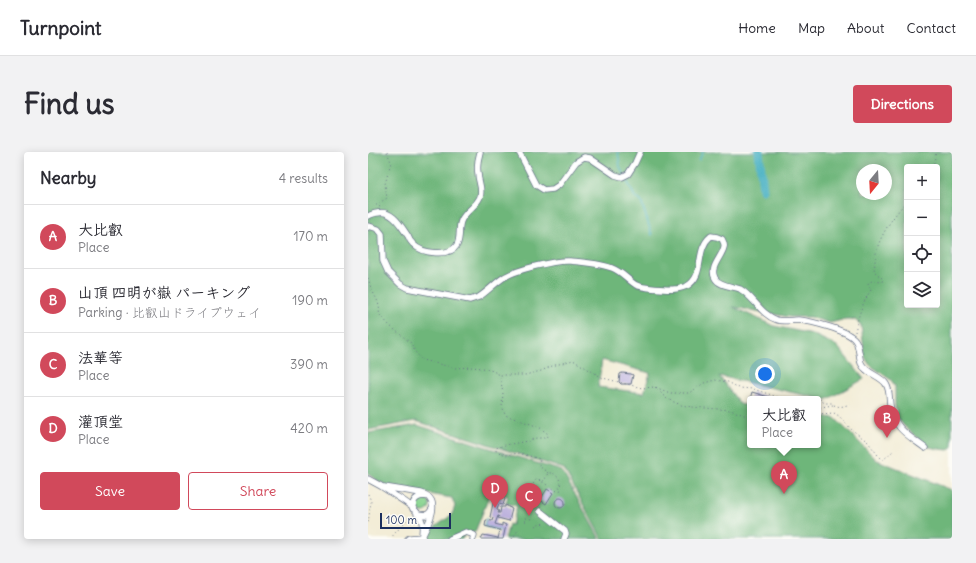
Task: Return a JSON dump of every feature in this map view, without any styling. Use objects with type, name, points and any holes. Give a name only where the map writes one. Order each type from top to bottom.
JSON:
[{"type":"street","points":[[368,216],[378,212],[386,213],[397,219],[413,244],[421,250],[429,252],[452,250],[457,245],[460,222],[480,198],[482,189],[478,174],[480,152]]},
{"type":"street","points":[[519,152],[536,186],[544,190],[553,189],[558,185],[576,162],[584,157],[590,158],[615,175],[622,177],[628,174],[640,152]]},
{"type":"street","points":[[368,227],[370,226],[378,229],[382,234],[383,261],[388,272],[400,284],[407,288],[470,300],[479,297],[503,278],[514,273],[551,262],[568,261],[602,265],[613,268],[636,285],[642,287],[674,290],[686,286],[695,279],[703,246],[706,240],[711,236],[722,239],[724,248],[714,272],[716,279],[721,284],[734,286],[742,290],[770,317],[779,320],[809,321],[848,334],[856,340],[862,364],[887,385],[890,406],[895,422],[908,435],[925,448]]},
{"type":"street","points":[[368,479],[384,487],[422,493],[429,496],[433,503],[433,507],[422,538]]},
{"type":"street","points":[[384,487],[389,492],[410,505],[422,523],[422,538]]},
{"type":"street","points":[[415,512],[413,505],[416,498],[420,496],[429,496]]},
{"type":"street","points":[[415,512],[427,515],[433,507]]},
{"type":"street","points":[[540,511],[565,530],[566,534],[564,539]]},
{"type":"street","points":[[450,539],[466,532],[474,535],[473,539]]},
{"type":"street","points":[[408,539],[422,538]]},
{"type":"path","points":[[381,207],[376,205],[387,198],[385,184],[391,162],[387,152]]},
{"type":"path","points":[[934,164],[936,152]]},
{"type":"path","points":[[853,338],[860,310],[866,296],[871,290],[868,283],[872,281],[882,282],[883,279],[874,271],[877,249],[883,235],[897,212],[904,204]]},
{"type":"path","points":[[368,278],[379,304],[379,314],[390,326],[411,343],[415,352],[422,360],[455,368],[483,368],[500,375],[526,375],[573,360],[603,378],[642,388],[655,387],[670,393],[689,393],[704,383],[715,380],[728,382],[739,388],[753,389],[775,396]]},
{"type":"path","points":[[500,375],[503,394],[502,405],[505,415],[539,427],[548,434],[546,438],[536,438],[528,441],[505,444],[496,448],[496,451],[506,455],[519,453],[540,459],[539,466],[548,473],[559,478],[560,484],[558,486],[561,490],[557,491],[537,479]]},
{"type":"path","points":[[655,387],[667,399],[681,405],[692,408],[730,410],[747,416]]},
{"type":"path","points":[[821,400],[823,402],[842,407],[852,403]]},
{"type":"path","points":[[821,407],[833,404]]},
{"type":"path","points":[[821,413],[834,413],[839,416],[851,429],[868,442],[883,460],[893,451]]},
{"type":"path","points":[[537,479],[544,480],[548,473]]},
{"type":"path","points":[[527,494],[537,479]]},
{"type":"path","points":[[368,494],[371,501],[368,524]]},
{"type":"path","points":[[390,539],[410,516]]},
{"type":"path","points":[[526,518],[531,519]]},
{"type":"path","points":[[535,526],[540,523],[544,524]]},
{"type":"path","points":[[512,539],[518,530]]},
{"type":"green space","points":[[368,152],[952,152],[952,448],[948,450],[929,447],[904,426],[898,418],[895,406],[895,386],[891,380],[870,365],[865,358],[861,325],[855,320],[846,319],[830,323],[810,317],[790,317],[733,307],[774,326],[812,334],[837,346],[864,379],[826,400],[821,399],[821,396],[808,396],[719,376],[740,404],[747,405],[747,448],[821,448],[821,416],[835,418],[877,460],[952,490],[952,539],[602,539],[564,469],[416,421],[368,430]],"holes":[[[602,360],[650,373],[644,393],[598,387]]]},
{"type":"green space","points":[[417,425],[562,471],[600,539],[505,539],[509,524],[512,525],[517,506],[506,503],[508,496],[503,495],[503,491],[492,489],[475,532],[464,534],[462,539],[425,539],[433,529],[452,514],[455,506],[452,498],[390,487],[368,474],[368,433]]},
{"type":"green space","points":[[423,498],[428,500],[430,505],[428,510],[423,512],[418,510],[416,505],[418,500]]},
{"type":"building","points":[[620,374],[633,375],[631,384],[621,384],[619,382]]},
{"type":"building","points":[[752,392],[765,396],[751,396]]},
{"type":"building","points":[[547,489],[553,493],[546,504],[540,500]]},
{"type":"building","points":[[495,491],[501,493],[500,497],[505,499],[503,505],[499,504],[497,510],[499,511],[498,513],[500,513],[501,507],[505,507],[505,505],[512,509],[509,521],[498,518],[498,516],[495,524],[502,526],[502,523],[506,525],[503,539],[498,539],[500,530],[485,526],[486,520],[492,521],[493,518],[490,517]]},
{"type":"building","points":[[531,497],[537,498],[534,505],[528,503]]},
{"type":"building","points":[[558,498],[562,498],[564,499],[564,507],[558,508],[555,505],[555,501]]},
{"type":"building","points":[[483,535],[498,538],[498,539],[481,539]]},
{"type":"waterway","points":[[618,152],[620,167],[635,197],[641,201],[652,235]]},
{"type":"waterway","points":[[699,160],[703,152]]},
{"type":"waterway","points":[[759,152],[763,190]]},
{"type":"waterway","points":[[486,519],[484,526],[500,531]]},
{"type":"place","name":"山頂 四明が嶽 パーキング","points":[[887,438]]},
{"type":"place","name":"大比叡","points":[[784,494]]},
{"type":"place","name":"灌頂堂","points":[[495,508]]},
{"type":"place","name":"法華等","points":[[529,516]]}]
